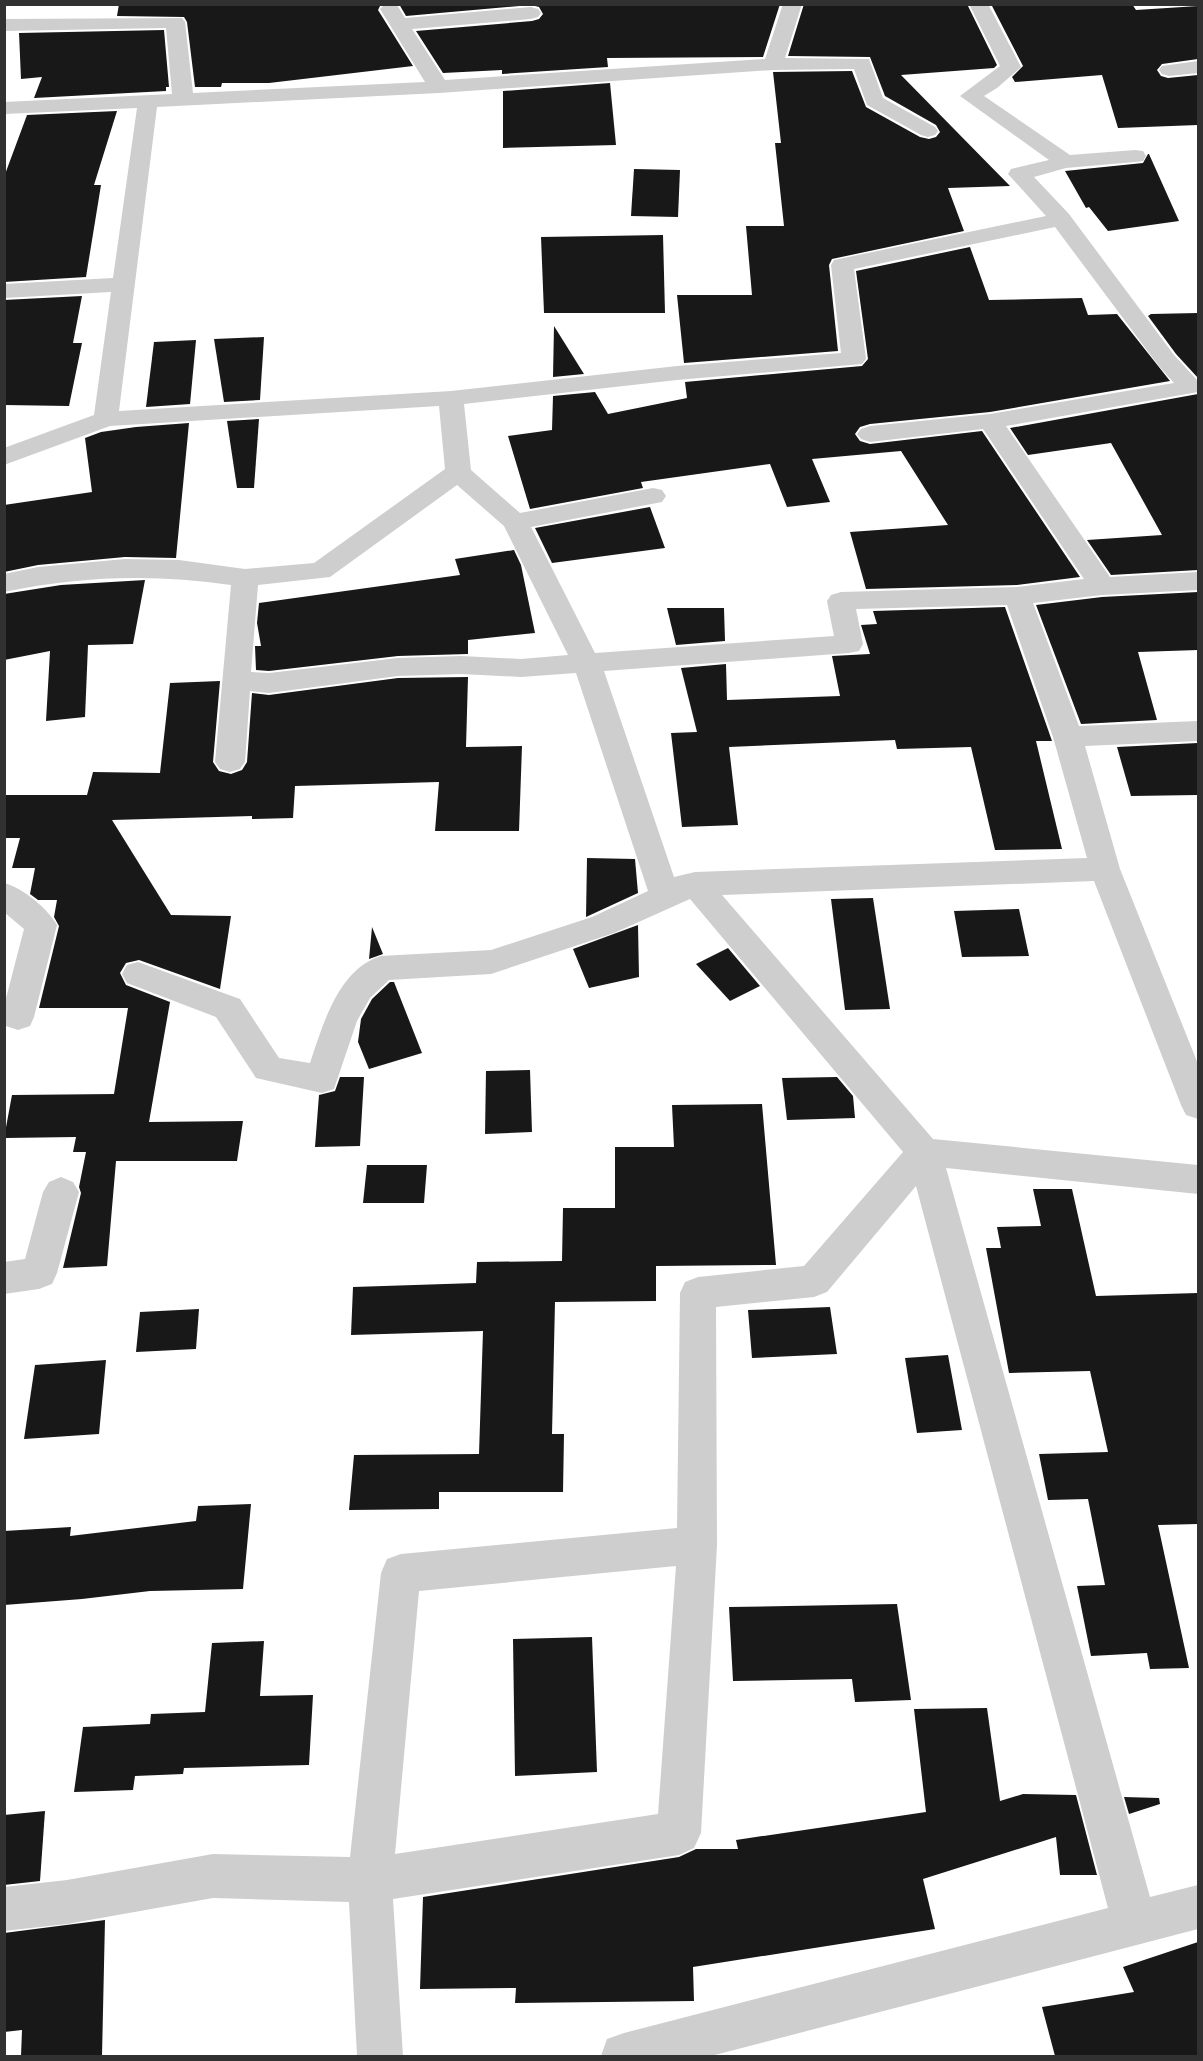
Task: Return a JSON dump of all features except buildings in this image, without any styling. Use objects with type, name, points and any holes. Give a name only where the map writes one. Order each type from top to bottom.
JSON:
[{"type":"street","points":[[387,4],[439,87]]},
{"type":"street","points":[[773,64],[793,4]]},
{"type":"street","points":[[978,4],[1011,67],[970,96],[1066,162]]},
{"type":"street","points":[[398,24],[531,13]]},
{"type":"street","points":[[4,25],[175,22],[183,99]]},
{"type":"street","points":[[4,108],[439,87],[773,64],[862,63],[874,101],[927,131]]},
{"type":"street","points":[[1169,70],[1198,67]]},
{"type":"street","points":[[106,419],[148,100]]},
{"type":"street","points":[[870,434],[990,421],[1191,387],[1166,360],[1062,219],[1019,174],[1066,162],[1135,156]]},
{"type":"street","points":[[4,457],[106,419],[451,398],[676,374],[854,359],[842,265],[1062,219]]},
{"type":"street","points":[[4,291],[123,284]]},
{"type":"street","points":[[1166,360],[1198,357]]},
{"type":"street","points":[[451,398],[458,472],[515,522],[587,664],[662,888],[1105,869]]},
{"type":"street","points":[[990,421],[1102,586]]},
{"type":"street","points":[[4,583],[38,576],[125,568],[179,569],[245,578],[321,571],[458,472]]},
{"type":"street","points":[[515,522],[653,496]]},
{"type":"street","points":[[230,762],[245,578]]},
{"type":"street","points":[[236,681],[269,683],[398,668],[461,665],[521,668],[849,644],[841,601],[1017,596],[1102,586],[1198,581]]},
{"type":"street","points":[[1017,596],[1068,737],[1105,869],[1198,1105]]},
{"type":"street","points":[[1068,737],[1198,731]]},
{"type":"street","points":[[138,974],[228,1008],[268,1070],[322,1079],[341,1019],[359,989],[381,968],[491,962],[603,925],[688,886]]},
{"type":"street","points":[[688,886],[924,1152],[1135,1925]]},
{"type":"street","points":[[4,894],[41,925],[18,1017]]},
{"type":"street","points":[[924,1152],[1198,1179]]},
{"type":"street","points":[[4,1909],[67,1902],[213,1876],[370,1880],[679,1833],[697,1545],[698,1293],[814,1281],[924,1152]]},
{"type":"street","points":[[4,1278],[39,1273],[61,1192]]},
{"type":"street","points":[[380,2056],[370,1880],[401,1573],[697,1545]]},
{"type":"street","points":[[624,2056],[1198,1907]]}]
